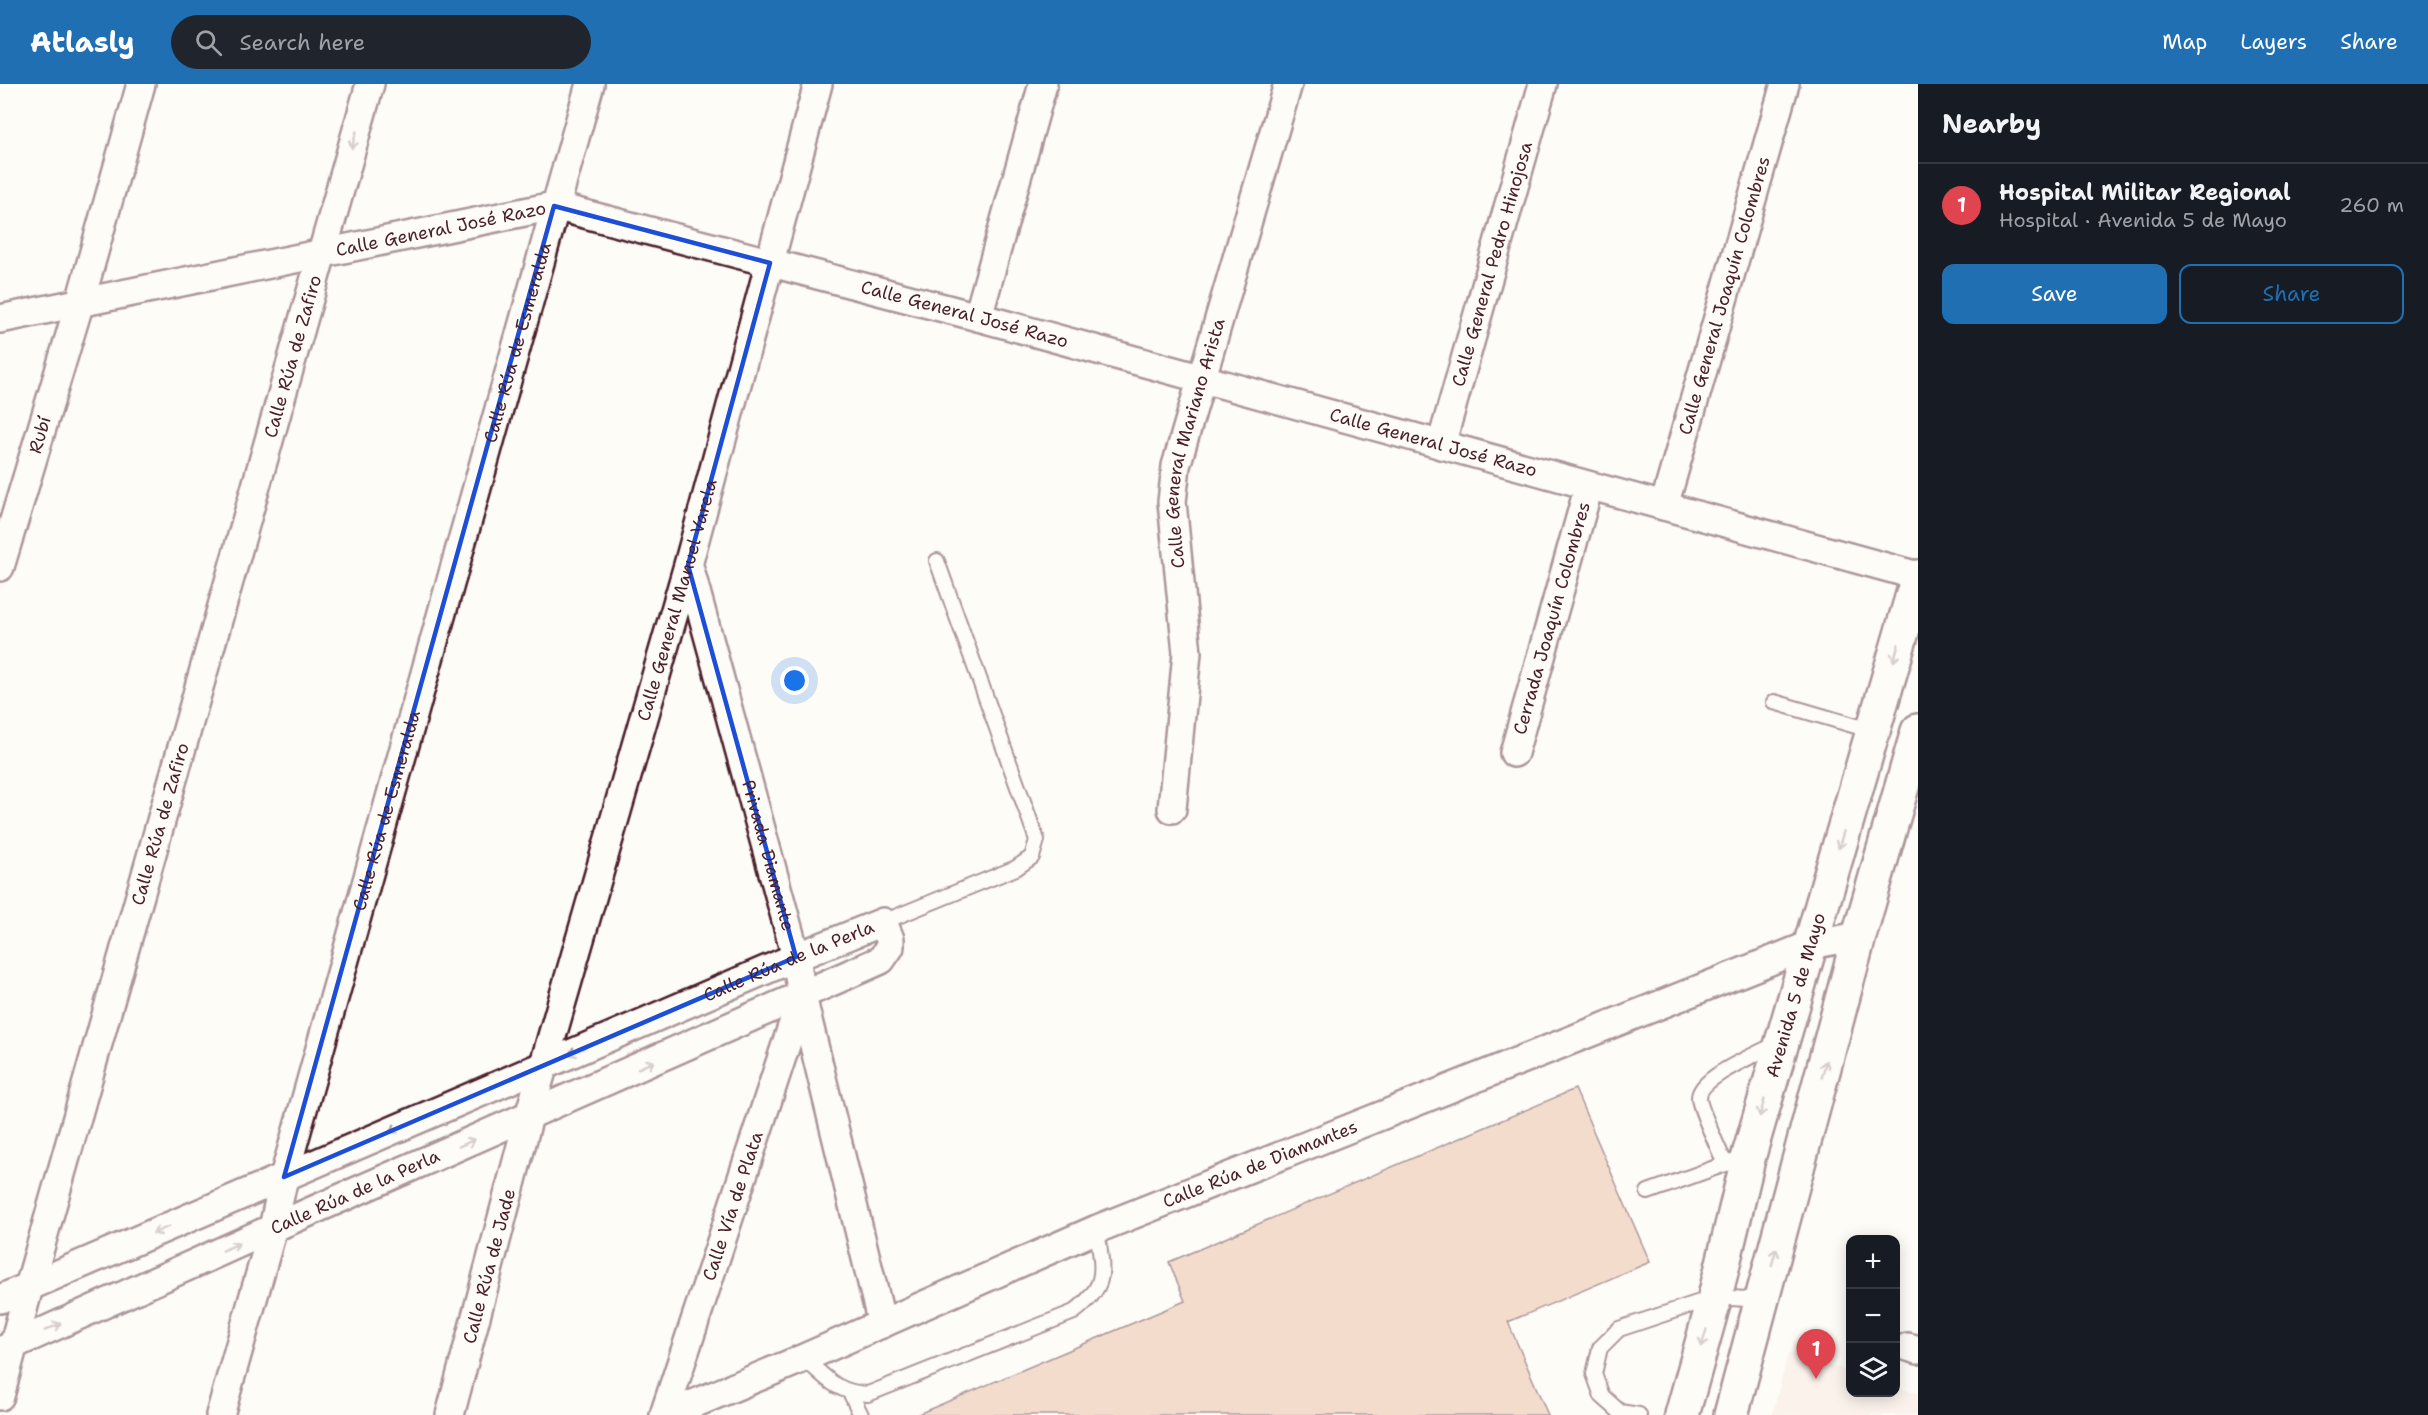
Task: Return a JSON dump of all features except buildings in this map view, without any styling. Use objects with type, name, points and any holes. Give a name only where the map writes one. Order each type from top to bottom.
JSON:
[{"type":"street","name":"Rubí","points":[[0,567],[80,302],[141,84]]},
{"type":"street","name":"Calle Rúa de Zafiro","points":[[0,1396],[7,1348],[28,1287],[370,84]]},
{"type":"street","name":"Calle Rúa de Esmeralda","points":[[220,1415],[273,1228],[284,1177],[590,84]]},
{"type":"street","name":"Calle General Manuel Varela","points":[[530,1116],[688,565],[818,84]]},
{"type":"street","points":[[978,317],[1043,84]]},
{"type":"street","name":"Calle General Mariano Arista","points":[[1172,809],[1187,653],[1172,502],[1176,466],[1288,84]]},
{"type":"street","name":"Calle General Pedro Hinojosa","points":[[1441,445],[1543,84]]},
{"type":"street","name":"Calle General Joaquín Colombres","points":[[1664,506],[1785,84]]},
{"type":"street","name":"Calle General José Razo","points":[[0,319],[554,206],[978,317],[1918,577]]},
{"type":"street","name":"Cerrada Joaquín Colombres","points":[[1514,753],[1589,486]]},
{"type":"street","name":"Privada Diamante","points":[[688,565],[796,957],[802,996],[882,1324]]},
{"type":"street","name":"Avenida 5 de Mayo","points":[[1682,1415],[1715,1297],[1737,1160],[1782,1041],[1918,577]]},
{"type":"street","points":[[1731,1415],[1859,936],[1918,731]]},
{"type":"street","points":[[1869,744],[1906,771]]},
{"type":"street","name":"Calle Rúa de la Perla","points":[[0,1299],[882,922],[890,939],[890,947],[881,960],[7,1348]]},
{"type":"street","name":"Calle Rúa de Diamantes","points":[[665,1415],[804,1358],[1097,1229],[1810,945],[1859,936]]},
{"type":"street","name":"Calle Vía de Plata","points":[[665,1415],[802,996]]},
{"type":"street","name":"Calle Rúa de Jade","points":[[450,1415],[530,1116]]},
{"type":"lane","points":[[882,922],[1016,868],[1032,857],[1037,840],[937,561]]},
{"type":"lane","points":[[1774,702],[1869,744]]},
{"type":"lane","points":[[1648,1192],[1737,1160],[1699,1099],[1701,1087],[1711,1079],[1782,1041]]},
{"type":"lane","points":[[804,1358],[834,1386],[851,1394],[868,1394],[1074,1312],[1089,1301],[1098,1288],[1102,1273],[1097,1229]]},
{"type":"lane","points":[[1639,1415],[1620,1412],[1602,1396],[1594,1374],[1600,1348],[1618,1329],[1715,1297],[1763,1300]]},
{"type":"lane","points":[[851,1394],[861,1415]]},
{"type":"highlighted area","points":[[554,206],[770,263],[688,565],[796,957],[284,1177]]},
{"type":"shaded area","points":[[1789,1352],[1846,1371],[1846,1397],[1900,1397],[1900,1388],[1918,1394],[1918,1415],[1772,1415]]},
{"type":"place","name":"Hospital Militar Regional","points":[[1816,1379]]}]
